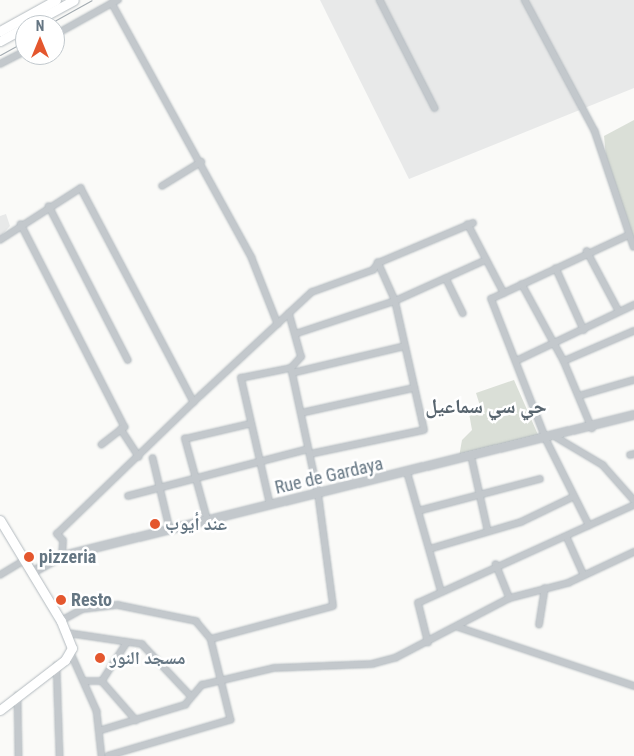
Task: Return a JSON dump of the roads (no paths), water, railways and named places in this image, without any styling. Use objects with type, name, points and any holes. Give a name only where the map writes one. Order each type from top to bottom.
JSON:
[{"type":"main road","points":[[0,31],[56,0]]},
{"type":"main road","points":[[47,15],[74,0]]},
{"type":"main road","points":[[0,40],[15,32]]},
{"type":"main road","points":[[0,520],[68,633],[71,653],[0,710]]},
{"type":"street","points":[[380,0],[435,108]]},
{"type":"street","points":[[526,0],[595,131],[634,247]]},
{"type":"street","points":[[65,29],[115,2],[252,258],[278,324]]},
{"type":"street","points":[[0,64],[15,56]]},
{"type":"street","points":[[162,186],[201,162]]},
{"type":"street","points":[[0,240],[49,206],[81,188],[194,402]]},
{"type":"street","points":[[49,206],[128,360]]},
{"type":"street","points":[[62,556],[63,541],[57,534],[312,292],[374,270],[378,264],[470,223],[486,260],[504,293]]},
{"type":"street","points":[[21,224],[125,427],[102,446]]},
{"type":"street","points":[[589,526],[573,498],[546,440],[491,299],[587,251],[629,235]]},
{"type":"street","points":[[587,251],[619,311]]},
{"type":"street","points":[[295,334],[395,301],[486,260]]},
{"type":"street","points":[[128,496],[160,485],[259,461],[424,430],[395,301],[378,264]]},
{"type":"street","points":[[556,268],[584,330]]},
{"type":"street","points":[[446,278],[463,313]]},
{"type":"street","points":[[522,284],[552,346],[564,361],[592,428]]},
{"type":"street","points":[[516,361],[552,346],[634,305]]},
{"type":"street","points":[[211,639],[333,606],[318,494],[292,370],[301,357],[289,314]]},
{"type":"street","points":[[564,361],[634,331]]},
{"type":"street","points":[[270,505],[241,378],[292,370],[405,346]]},
{"type":"street","points":[[579,396],[634,380]]},
{"type":"street","points":[[301,413],[414,388]]},
{"type":"street","name":"Rue de Gardaya","points":[[33,572],[62,556],[207,519],[408,474],[546,440],[634,415]]},
{"type":"street","points":[[207,519],[185,439],[250,424]]},
{"type":"street","points":[[121,430],[139,457]]},
{"type":"street","points":[[556,437],[603,465],[634,500]]},
{"type":"street","points":[[153,458],[170,529]]},
{"type":"street","points":[[472,458],[488,530]]},
{"type":"street","points":[[408,474],[441,590]]},
{"type":"street","points":[[418,511],[540,479]]},
{"type":"street","points":[[430,549],[488,530],[520,522],[573,498]]},
{"type":"street","points":[[428,643],[418,603],[496,564],[567,536],[634,505]]},
{"type":"street","points":[[567,536],[584,575]]},
{"type":"street","points":[[102,730],[184,705],[190,695],[202,685],[274,668],[372,664],[428,643],[510,598],[584,575],[634,552]]},
{"type":"street","points":[[0,575],[25,560]]},
{"type":"street","points":[[496,564],[510,598]]},
{"type":"street","points":[[539,625],[545,588]]},
{"type":"street","points":[[61,621],[83,609],[118,605],[196,621],[211,639],[220,682],[231,720],[109,756]]},
{"type":"street","points":[[458,627],[634,686]]},
{"type":"street","points":[[68,633],[142,644],[190,695]]},
{"type":"street","points":[[102,680],[127,642]]},
{"type":"street","points":[[71,653],[85,681],[102,730],[102,756]]},
{"type":"street","points":[[58,665],[60,756]]},
{"type":"street","points":[[85,681],[102,680]]},
{"type":"street","points":[[102,680],[136,720]]},
{"type":"street","points":[[18,695],[19,756]]},
{"type":"tram line","points":[[65,15],[92,0]]},
{"type":"tram line","points":[[0,55],[15,47]]},
{"type":"place","name":"عند أيوب","points":[[155,524]]},
{"type":"place","name":"pizzeria","points":[[29,557]]},
{"type":"place","name":"Resto","points":[[61,600]]},
{"type":"place","name":"مسجد النور","points":[[100,658]]},
{"type":"district","name":"حي سي سماعيل","points":[[486,406]]}]
